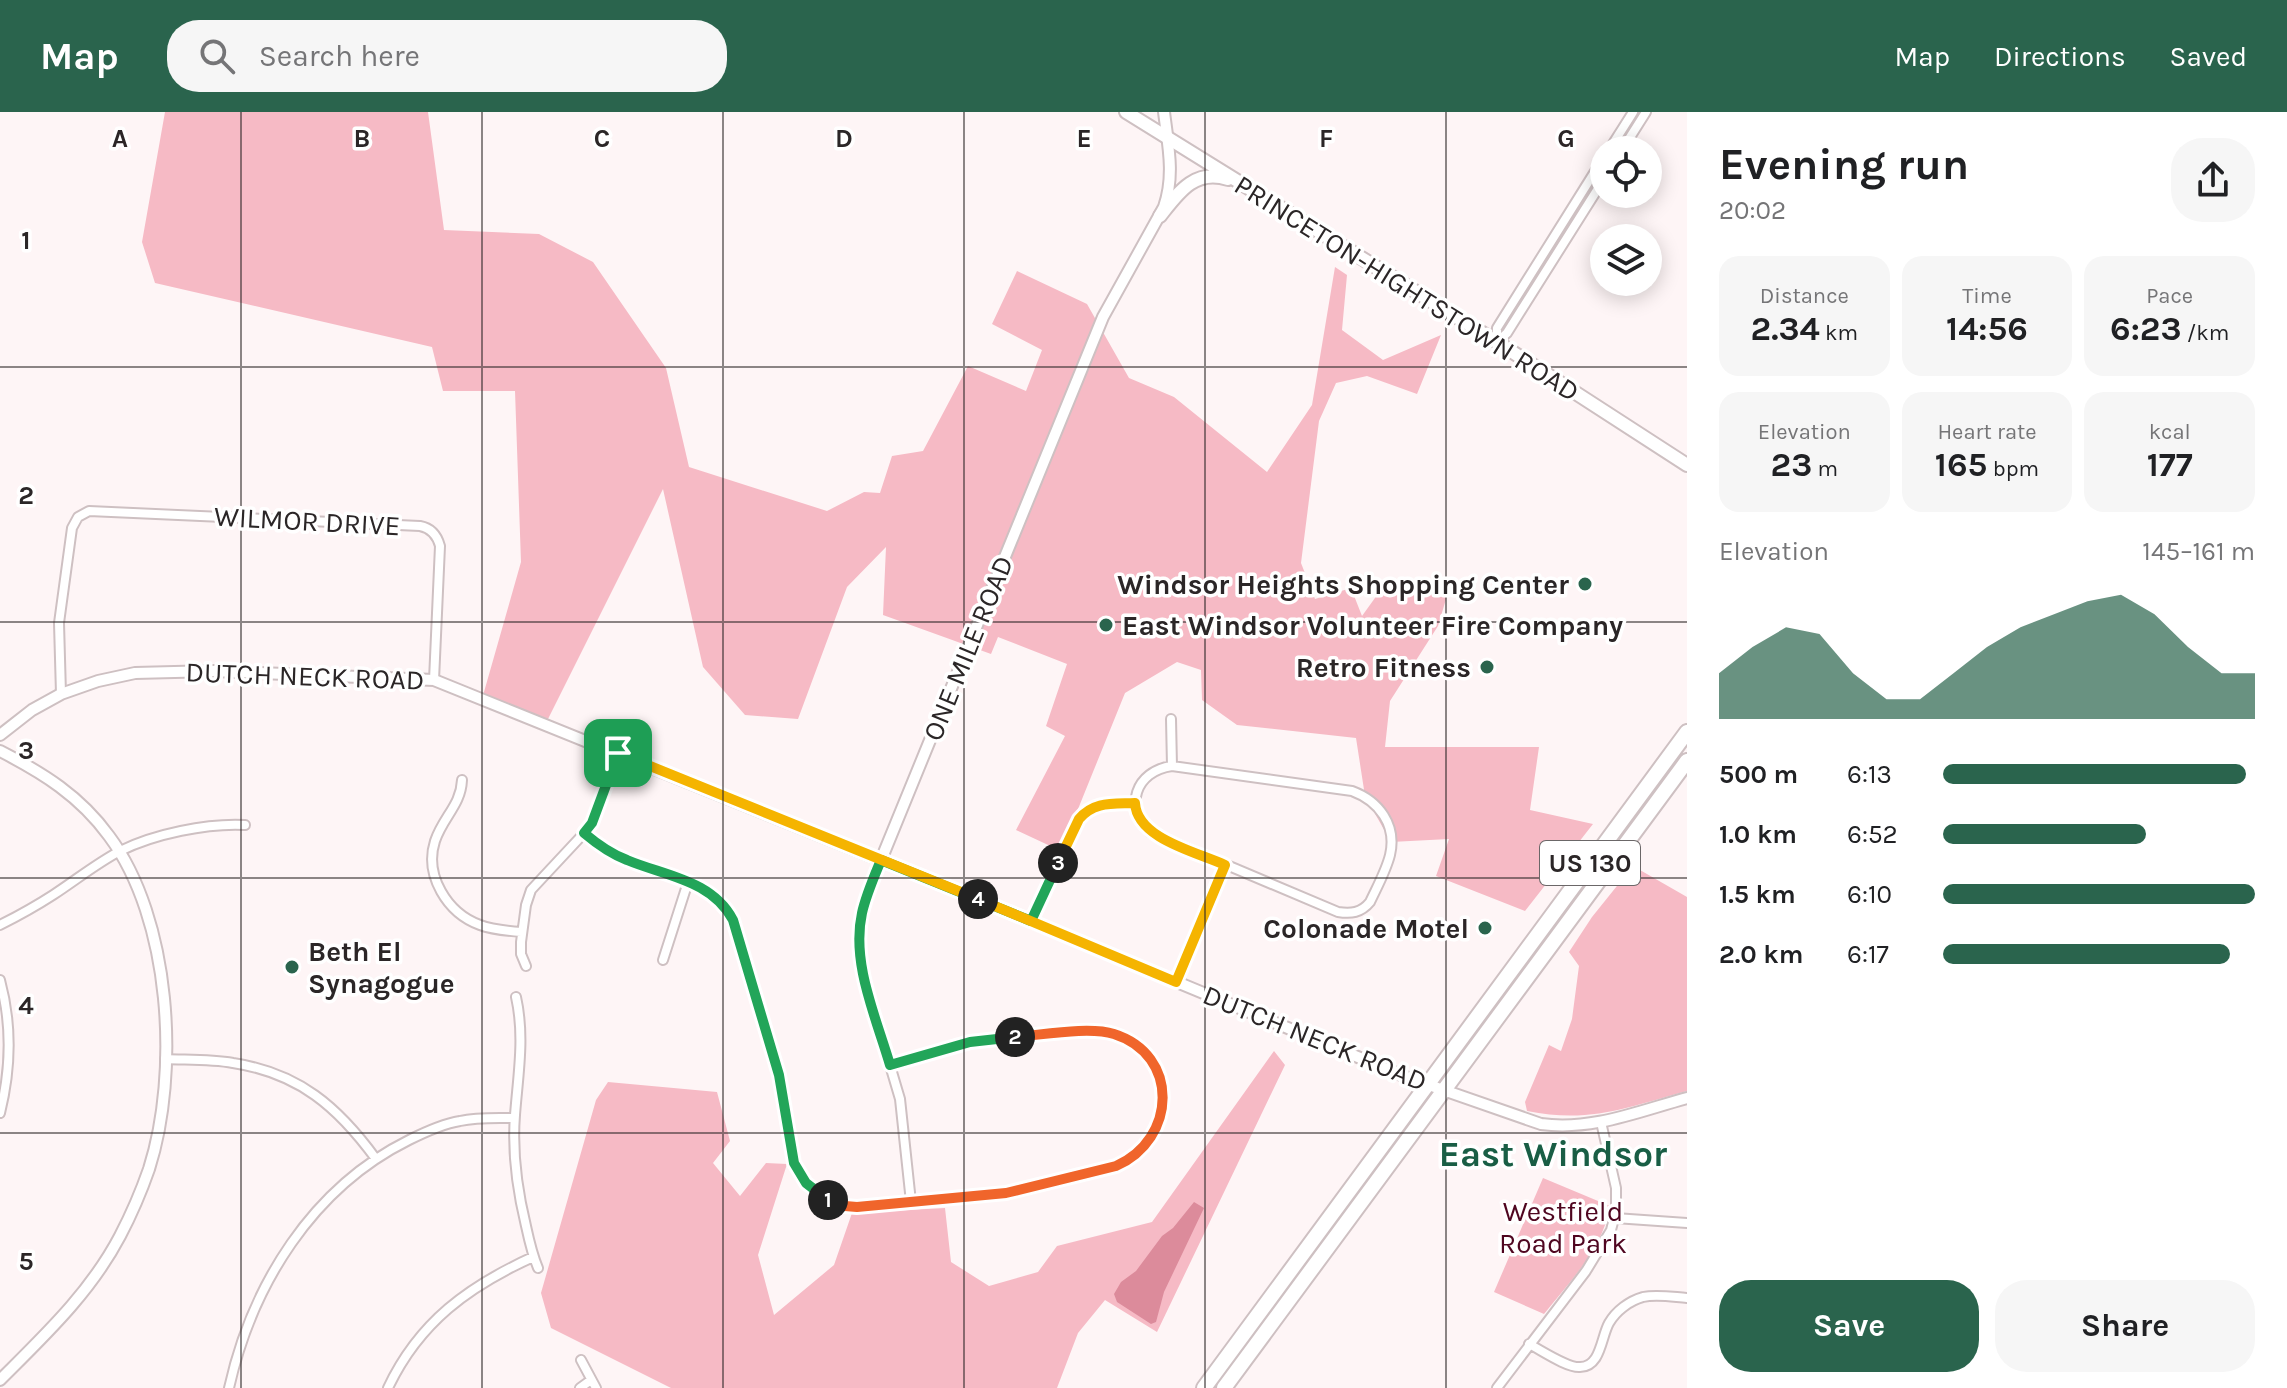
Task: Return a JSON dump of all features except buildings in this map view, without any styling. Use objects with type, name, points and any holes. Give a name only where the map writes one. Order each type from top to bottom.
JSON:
[{"type":"highway","name":"US 130","points":[[1204,1388],[1687,732]]},
{"type":"highway","name":"US 130","points":[[1224,1388],[1687,761]]},
{"type":"highway","points":[[1637,800],[1636,812],[1641,823]]},
{"type":"main road","name":"PRINCETON-HIGHTSTOWN ROAD","points":[[1126,112],[1497,342],[1687,465]]},
{"type":"main road","points":[[1160,216],[1183,188],[1197,178],[1214,175],[1238,183]]},
{"type":"street","name":"ONE MILE ROAD","points":[[911,1202],[904,1116],[862,971],[859,946],[862,914],[881,860],[1103,317],[1160,216],[1169,194],[1172,169],[1164,112]]},
{"type":"street","points":[[1618,136],[1633,112]]},
{"type":"street","points":[[1631,136],[1646,112]]},
{"type":"street","points":[[1497,342],[1497,328],[1590,179]]},
{"type":"street","points":[[1497,342],[1507,333],[1590,201]]},
{"type":"street","name":"WILMOR DRIVE","points":[[61,694],[59,623],[72,528],[78,517],[89,511],[424,527],[435,534],[440,546],[434,680]]},
{"type":"street","name":"DUTCH NECK ROAD","points":[[0,735],[32,710],[61,694],[117,676],[166,671],[275,672],[434,680],[1428,1084],[1541,1124],[1575,1127],[1687,1098]]},
{"type":"street","points":[[1171,719],[1172,766]]},
{"type":"street","points":[[0,751],[35,769],[70,794],[120,851],[141,892],[154,934],[165,1018],[159,1123],[149,1167],[121,1234],[82,1294],[0,1380]]},
{"type":"street","points":[[526,966],[521,954],[522,932],[531,890],[592,823],[618,753]]},
{"type":"street","points":[[1172,766],[1352,791],[1371,800],[1385,817],[1391,836],[1388,860],[1370,902],[1354,913],[1338,912],[1151,833],[1139,818],[1136,794],[1143,780],[1157,769],[1172,766]]},
{"type":"street","points":[[462,780],[459,800],[443,823],[433,848],[432,862],[437,884],[452,908],[471,921],[494,930],[522,932]]},
{"type":"street","points":[[1031,921],[1084,813],[1103,804],[1135,803]]},
{"type":"street","points":[[0,925],[120,851],[189,830],[245,825]]},
{"type":"street","points":[[584,833],[625,860],[688,882],[716,897],[733,920],[779,1075],[791,1153],[799,1174],[814,1192],[835,1204],[857,1207],[1017,1192],[1116,1166],[1136,1155],[1152,1137],[1162,1113],[1162,1090],[1155,1068],[1142,1051],[1126,1038],[1096,1030],[970,1042],[890,1065]]},
{"type":"street","points":[[1176,982],[1225,865]]},
{"type":"street","points":[[663,960],[688,882]]},
{"type":"street","points":[[0,980],[7,1012],[9,1053],[0,1113]]},
{"type":"street","points":[[516,997],[522,1032],[514,1118],[514,1164],[517,1188],[538,1268]]},
{"type":"street","points":[[165,1059],[234,1063],[267,1071],[298,1084],[343,1117],[376,1159]]},
{"type":"street","points":[[229,1388],[246,1327],[274,1269],[295,1238],[337,1190],[376,1159],[443,1125],[475,1119],[514,1118]]},
{"type":"street","points":[[1497,1388],[1602,1248],[1615,1218],[1616,1188],[1601,1122]]},
{"type":"street","points":[[1615,1218],[1687,1223]]},
{"type":"street","points":[[388,1388],[417,1342],[450,1306],[481,1283],[533,1257]]},
{"type":"street","points":[[1529,1344],[1574,1366],[1584,1367],[1594,1360],[1607,1326],[1625,1305],[1655,1296],[1687,1298]]},
{"type":"street","points":[[580,1388],[594,1384],[581,1360]]},
{"type":"green space","points":[[165,112],[428,112],[444,230],[539,234],[593,262],[666,368],[689,467],[827,511],[864,492],[880,493],[892,456],[923,451],[968,366],[1026,391],[1042,350],[992,324],[1017,271],[1087,304],[1129,378],[1174,397],[1267,472],[1312,405],[1335,267],[1347,275],[1342,330],[1383,360],[1441,335],[1417,394],[1367,376],[1336,383],[1319,421],[1301,563],[1315,599],[1351,588],[1362,616],[1385,584],[1452,579],[1438,626],[1390,701],[1385,747],[1539,747],[1530,810],[1593,824],[1525,911],[1436,876],[1449,839],[1391,842],[1365,796],[1356,738],[1237,725],[1202,700],[1201,670],[1177,662],[1125,693],[1061,851],[1016,830],[1065,736],[1046,726],[1067,664],[998,637],[991,654],[883,615],[886,547],[847,587],[798,719],[745,715],[703,667],[663,489],[545,725],[482,699],[521,562],[515,391],[443,391],[432,347],[155,283],[142,242]]},
{"type":"green space","points":[[1633,866],[1687,897],[1687,1091],[1590,1115],[1550,1115],[1527,1111],[1525,1102],[1549,1045],[1561,1051],[1572,1019],[1579,966],[1569,952],[1592,917]]},
{"type":"green space","points":[[1274,1051],[1285,1065],[1157,1332],[1105,1300],[1078,1333],[1057,1388],[671,1388],[551,1328],[541,1293],[596,1100],[608,1082],[717,1092],[730,1141],[713,1163],[740,1196],[766,1163],[787,1164],[758,1255],[774,1315],[834,1265],[852,1213],[945,1208],[951,1262],[989,1286],[1038,1272],[1057,1246],[1152,1222]]},
{"type":"green space","name":"Westfield Road Park","points":[[1543,1178],[1610,1206],[1593,1250],[1544,1314],[1494,1292]]},
{"type":"shaded area","points":[[1194,1202],[1204,1208],[1164,1292],[1156,1322],[1151,1324],[1117,1302],[1114,1294],[1121,1282],[1136,1271],[1162,1236],[1173,1228]]},
{"type":"place","name":"Windsor Heights Shopping Center","points":[[1585,584]]},
{"type":"place","name":"East Windsor Volunteer Fire Company","points":[[1106,625]]},
{"type":"place","name":"Retro Fitness","points":[[1487,667]]},
{"type":"place","name":"Colonade Motel","points":[[1485,928]]},
{"type":"place","name":"Beth El Synagogue","points":[[292,967]]},
{"type":"district","name":"East Windsor","points":[[1553,1154]]},
{"type":"route","points":[[618,753],[592,823],[584,833],[625,860],[704,889],[728,911],[779,1075],[794,1163],[814,1192],[835,1204],[857,1207],[1006,1193],[1116,1166],[1145,1147],[1162,1113],[1159,1078],[1150,1059],[1126,1038],[1116,1034],[1096,1030],[970,1042],[890,1065],[860,962],[862,914],[881,860],[1031,921],[1079,819],[1091,808],[1103,804],[1135,803],[1139,818],[1151,833],[1225,865],[1176,982],[979,900],[881,860],[802,829],[618,753]]}]
